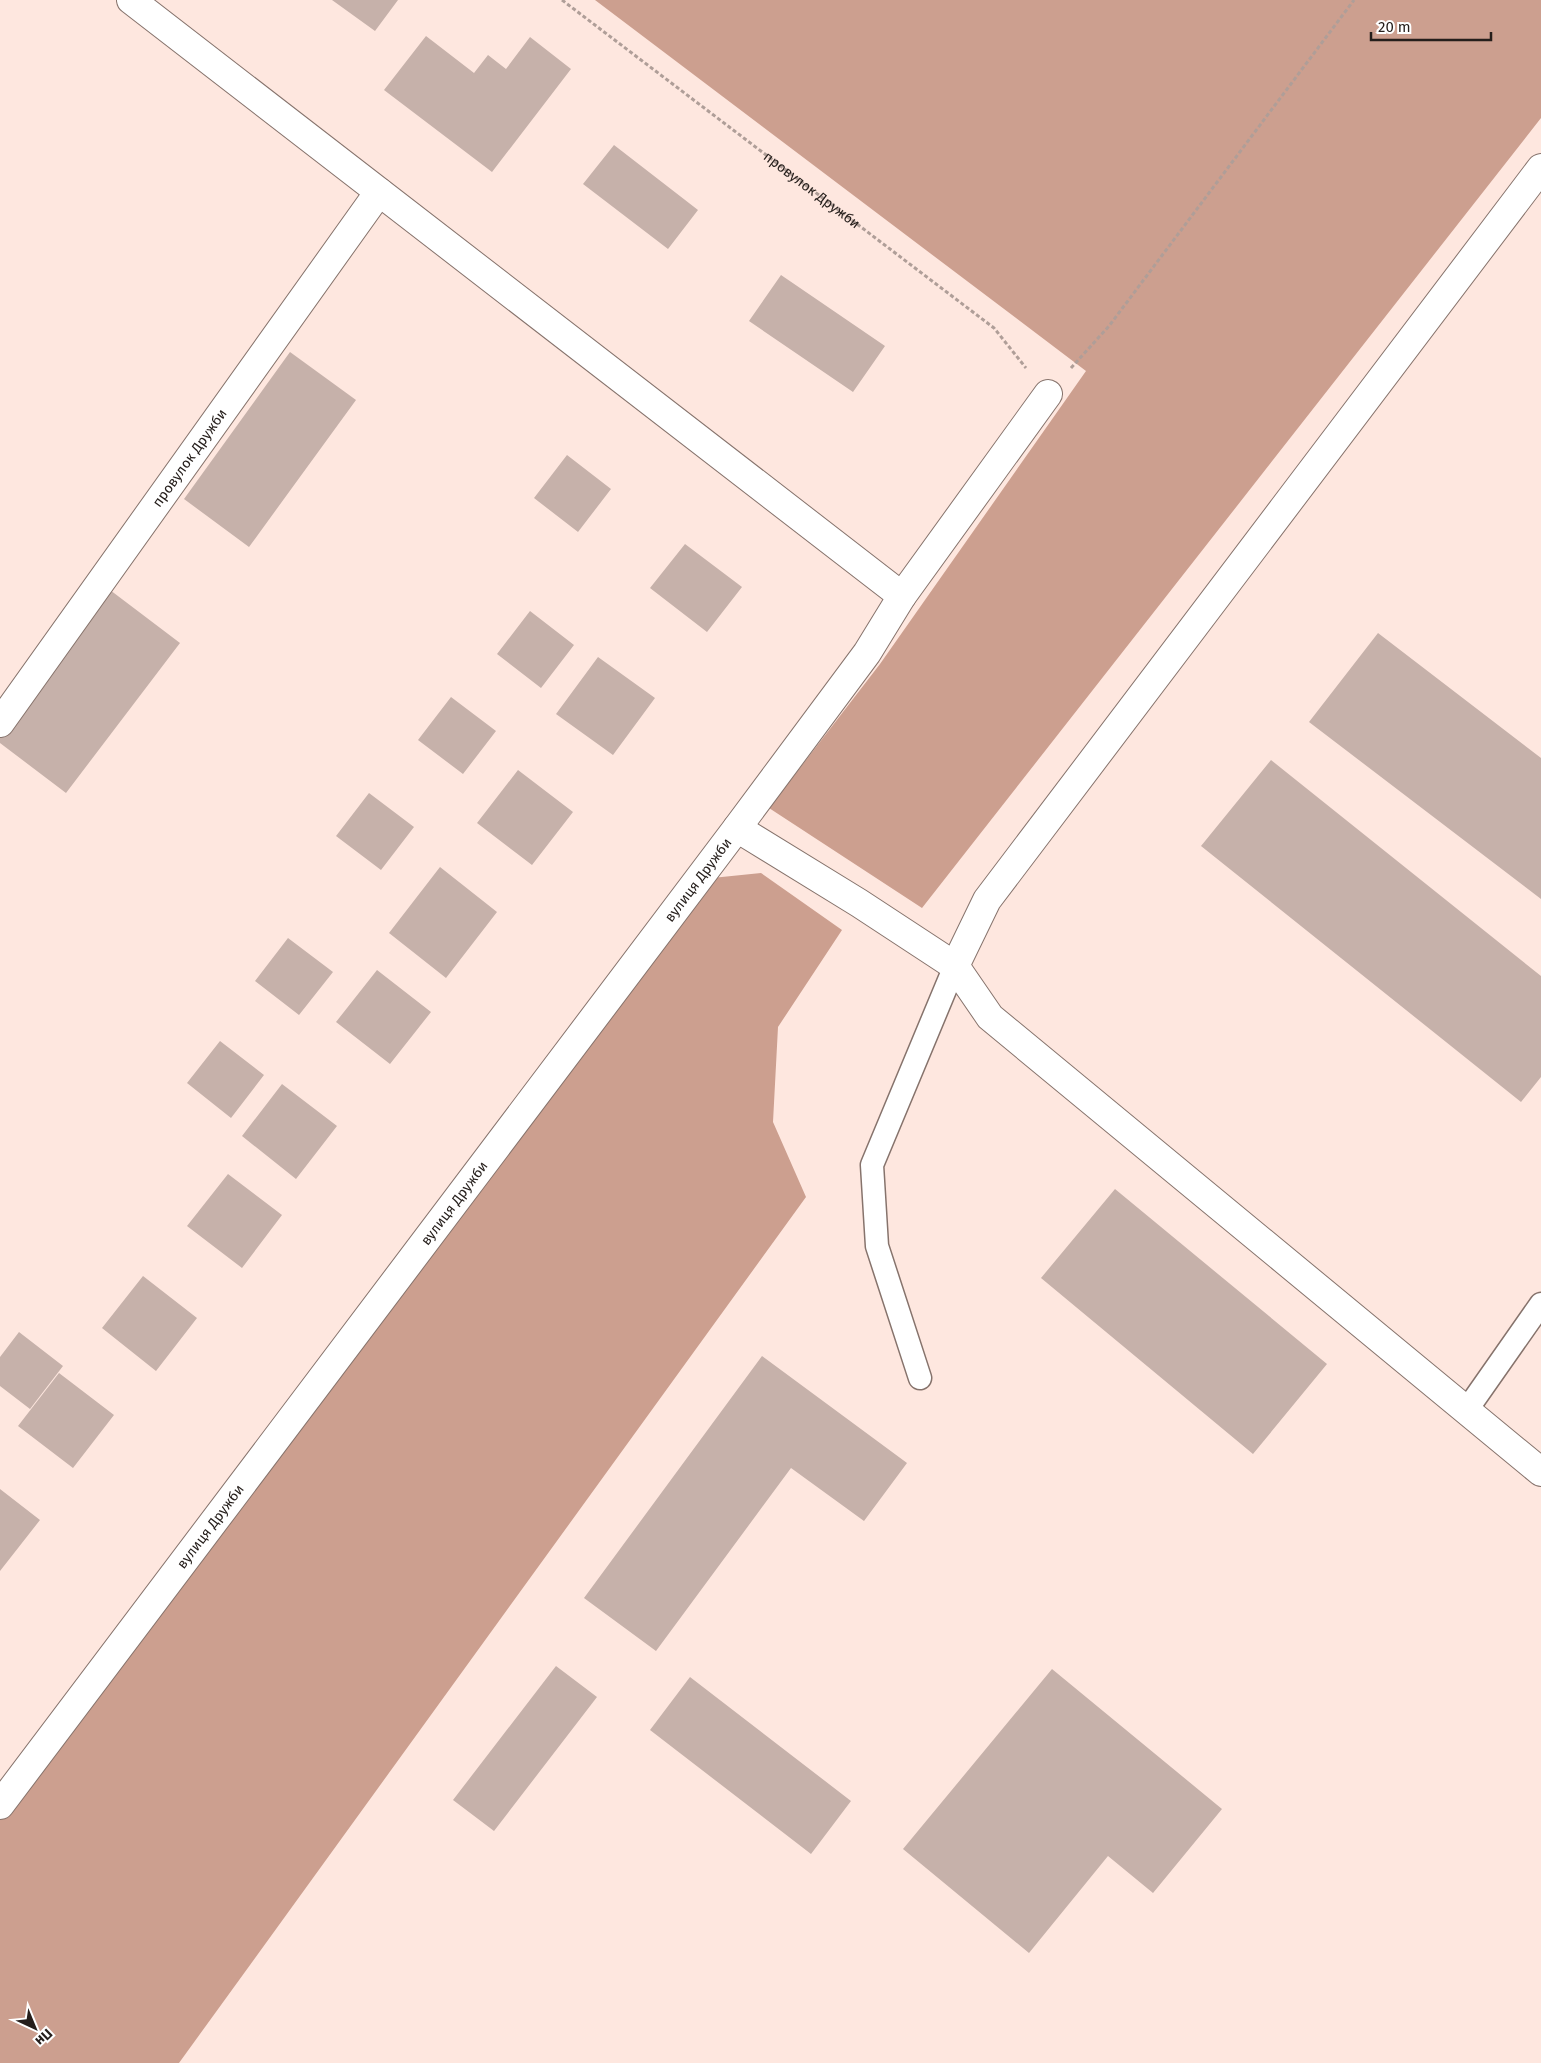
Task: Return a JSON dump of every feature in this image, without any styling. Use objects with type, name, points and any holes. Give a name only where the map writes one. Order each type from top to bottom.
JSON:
[{"type":"street","points":[[131,0],[902,596]]},
{"type":"street","points":[[954,966],[987,900],[1541,168]]},
{"type":"street","name":"провулок Дружби","points":[[0,723],[379,192]]},
{"type":"street","name":"вулиця Дружби","points":[[0,1805],[737,828],[866,653],[902,596],[1048,394]]},
{"type":"street","points":[[737,828],[859,903],[954,966],[990,1017],[1541,1472]]},
{"type":"lane","points":[[920,1378],[877,1246],[872,1164],[954,966]]},
{"type":"lane","points":[[1466,1411],[1541,1304]]},
{"type":"path","name":"провулок Дружби","points":[[562,0],[994,328],[1048,394]]},
{"type":"path","points":[[1048,394],[1109,326],[1354,0]]},
{"type":"shaded area","points":[[595,0],[1541,0],[1541,118],[922,908],[769,808],[880,664],[1086,371]]},
{"type":"shaded area","points":[[761,873],[842,930],[778,1027],[773,1122],[806,1197],[179,2063],[0,2063],[0,1815],[712,878]]},
{"type":"building","points":[[332,0],[398,0],[375,31]]},
{"type":"building","points":[[426,36],[474,73],[488,55],[506,69],[530,37],[571,69],[492,172],[384,90]]},
{"type":"building","points":[[614,145],[698,210],[668,249],[583,184]]},
{"type":"building","points":[[781,275],[885,346],[853,392],[749,321]]},
{"type":"building","points":[[290,352],[356,400],[249,547],[184,499]]},
{"type":"building","points":[[567,455],[611,489],[578,532],[534,498]]},
{"type":"building","points":[[685,544],[742,587],[707,632],[650,588]]},
{"type":"building","points":[[110,590],[180,643],[66,793],[0,743],[0,735]]},
{"type":"building","points":[[530,611],[574,645],[541,688],[497,654]]},
{"type":"building","points":[[1378,633],[1541,758],[1541,899],[1309,722]]},
{"type":"building","points":[[598,657],[655,698],[613,755],[556,714]]},
{"type":"building","points":[[451,697],[496,731],[463,774],[418,740]]},
{"type":"building","points":[[1271,760],[1541,976],[1541,1077],[1521,1102],[1201,846]]},
{"type":"building","points":[[518,770],[573,812],[532,865],[477,823]]},
{"type":"building","points":[[369,793],[414,827],[381,870],[336,836]]},
{"type":"building","points":[[440,867],[497,912],[446,978],[389,933]]},
{"type":"building","points":[[288,938],[333,972],[299,1015],[255,981]]},
{"type":"building","points":[[377,970],[431,1012],[390,1064],[336,1022]]},
{"type":"building","points":[[220,1041],[264,1075],[231,1118],[187,1083]]},
{"type":"building","points":[[282,1084],[337,1126],[296,1179],[242,1136]]},
{"type":"building","points":[[228,1174],[282,1215],[242,1268],[187,1226]]},
{"type":"building","points":[[1115,1189],[1327,1364],[1253,1454],[1041,1278]]},
{"type":"building","points":[[143,1276],[197,1318],[156,1371],[102,1328]]},
{"type":"building","points":[[19,1332],[63,1366],[30,1409],[0,1386],[0,1357]]},
{"type":"building","points":[[762,1356],[907,1463],[864,1521],[791,1468],[656,1651],[584,1598]]},
{"type":"building","points":[[59,1373],[114,1415],[73,1468],[18,1426]]},
{"type":"building","points":[[0,1489],[40,1520],[0,1571]]},
{"type":"building","points":[[556,1666],[597,1697],[494,1831],[453,1800]]},
{"type":"building","points":[[1052,1669],[1222,1809],[1153,1893],[1108,1856],[1029,1953],[903,1849]]},
{"type":"building","points":[[690,1677],[851,1801],[811,1854],[650,1730]]}]
